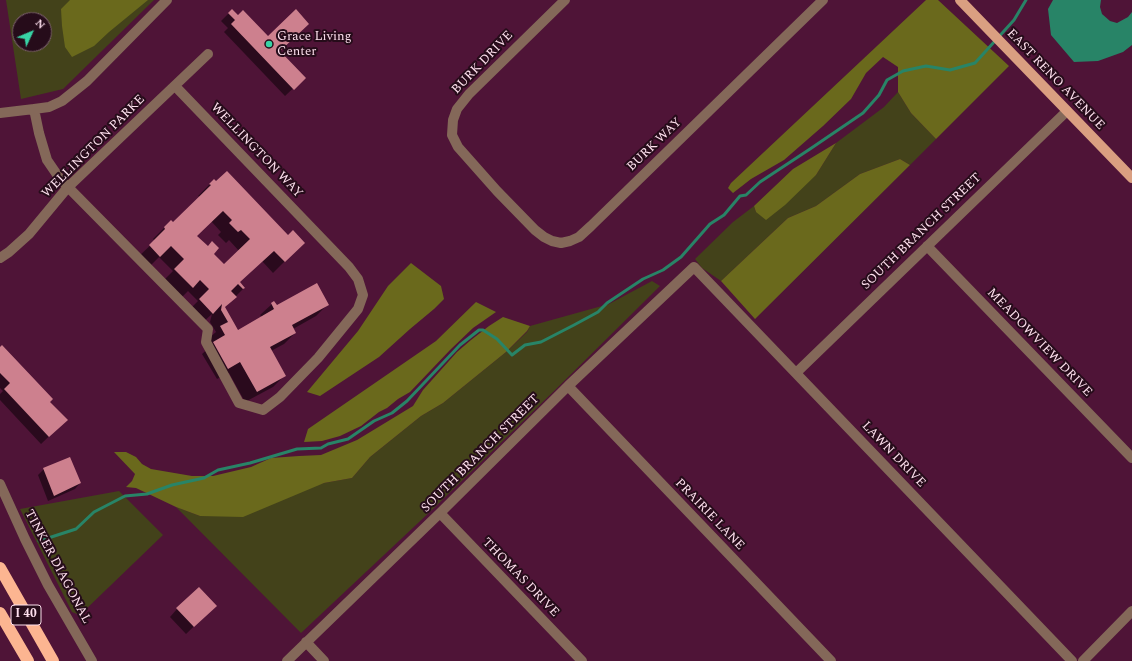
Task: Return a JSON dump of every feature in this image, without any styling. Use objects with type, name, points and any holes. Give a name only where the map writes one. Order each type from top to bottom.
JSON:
[{"type":"highway","name":"I 40","points":[[0,568],[53,661]]},
{"type":"highway","name":"I 40","points":[[0,613],[28,661]]},
{"type":"main road","name":"EAST RENO AVENUE","points":[[960,0],[1132,178]]},
{"type":"street","points":[[0,113],[49,107],[70,95],[87,81],[167,0]]},
{"type":"street","name":"BURK DRIVE","points":[[497,191],[458,147],[452,135],[453,120],[457,109],[469,94],[565,0]]},
{"type":"street","name":"BURK WAY","points":[[497,191],[535,230],[544,237],[561,243],[579,237],[823,0]]},
{"type":"street","name":"WELLINGTON PARKE","points":[[0,258],[29,234],[68,187],[208,54]]},
{"type":"street","name":"WELLINGTON WAY","points":[[68,187],[208,329],[206,342],[239,403],[264,410],[280,397],[318,358],[358,309],[363,295],[358,279],[349,267],[175,86]]},
{"type":"street","points":[[34,109],[47,160],[60,179],[68,187]]},
{"type":"street","name":"SOUTH BRANCH STREET","points":[[796,372],[1066,111]]},
{"type":"street","name":"MEADOWVIEW DRIVE","points":[[928,246],[1132,458]]},
{"type":"street","name":"SOUTH BRANCH STREET","points":[[287,661],[440,514],[568,386],[694,267]]},
{"type":"street","name":"LAWN DRIVE","points":[[694,267],[1072,661]]},
{"type":"street","name":"PRAIRIE LANE","points":[[568,386],[831,661]]},
{"type":"street","name":"TINKER DIAGONAL","points":[[0,484],[48,585],[92,661]]},
{"type":"street","name":"THOMAS DRIVE","points":[[440,514],[582,661]]},
{"type":"street","points":[[1083,661],[1132,611]]},
{"type":"street","points":[[306,642],[324,661]]},
{"type":"shaded area","points":[[6,0],[154,0],[63,89],[21,99],[14,52],[52,52],[52,12],[12,12],[12,40]]},
{"type":"shaded area","points":[[70,0],[148,0],[94,46],[72,57],[65,47],[61,9]]},
{"type":"shaded area","points":[[926,0],[938,0],[1009,66],[936,139],[911,113],[898,92],[898,67],[883,57],[866,73],[851,99],[784,160],[751,179],[733,193],[728,188],[731,183]]},
{"type":"shaded area","points":[[1053,0],[1101,0],[1100,7],[1102,14],[1110,21],[1117,23],[1128,17],[1132,12],[1132,45],[1123,52],[1098,61],[1074,62],[1051,35],[1048,9]]},
{"type":"shaded area","points":[[898,92],[911,113],[936,139],[910,165],[900,159],[860,174],[816,206],[788,218],[721,281],[702,268],[695,259],[733,222],[754,206],[756,212],[816,175],[836,143],[884,107]]},
{"type":"shaded area","points":[[836,143],[816,175],[785,205],[766,220],[756,212],[754,206],[793,169]]},
{"type":"shaded area","points":[[900,159],[910,165],[755,319],[721,281],[788,218],[816,206],[860,174]]},
{"type":"shaded area","points":[[411,263],[441,286],[444,299],[379,357],[320,396],[307,392],[358,331],[388,286]]},
{"type":"shaded area","points":[[652,281],[660,286],[434,508],[301,633],[176,507],[200,516],[324,483],[352,478],[370,457],[421,416],[443,403],[506,352],[527,332],[530,326],[609,304]]},
{"type":"shaded area","points":[[476,302],[496,312],[473,328],[410,392],[379,412],[361,426],[340,436],[322,441],[304,442],[308,429],[436,341]]},
{"type":"shaded area","points":[[503,317],[530,326],[506,352],[443,403],[421,416],[370,457],[352,478],[324,483],[243,517],[200,516],[176,507],[136,488],[126,487],[132,481],[135,474],[114,452],[126,452],[136,457],[142,464],[151,469],[192,476],[213,476],[251,467],[271,458],[321,455],[357,440],[413,406],[423,390],[457,352],[489,326]]},
{"type":"shaded area","points":[[119,491],[163,535],[82,613],[77,614],[72,612],[20,509]]},
{"type":"building","name":"Grace Living Center","points":[[232,9],[238,15],[243,10],[268,36],[296,9],[309,24],[280,51],[306,78],[294,90],[231,24],[235,20],[228,13]]},
{"type":"building","points":[[227,171],[288,235],[293,230],[305,243],[285,262],[274,251],[240,282],[245,288],[243,289],[238,284],[231,291],[237,297],[225,307],[238,330],[274,309],[271,303],[274,301],[277,305],[317,283],[329,305],[292,325],[296,333],[270,347],[286,376],[257,392],[240,362],[228,369],[213,342],[225,335],[220,326],[228,322],[221,310],[222,304],[213,314],[199,299],[209,289],[200,280],[193,288],[174,269],[184,259],[171,246],[160,257],[149,245],[165,229],[164,227],[171,220],[173,222],[211,185],[209,184],[214,179],[216,181]],"holes":[[[223,211],[232,220],[229,223],[238,232],[241,230],[250,239],[224,264],[214,254],[219,248],[212,241],[208,246],[197,236]]]},
{"type":"building","points":[[2,345],[53,399],[50,402],[68,420],[49,437],[4,389],[10,383],[0,373],[0,347]]},
{"type":"building","points":[[70,457],[81,483],[54,496],[43,468]]},
{"type":"building","points":[[199,587],[217,606],[194,627],[176,608]]},
{"type":"waterway","points":[[39,541],[76,529],[94,512],[125,496],[147,494],[172,485],[204,478],[218,470],[250,463],[297,449],[321,448],[328,444],[348,439],[374,421],[392,413],[407,401],[460,345],[479,330],[483,330],[497,339],[512,355],[525,345],[541,342],[598,312],[607,303],[643,279],[663,270],[681,257],[710,224],[724,215],[740,196],[746,195],[760,182],[863,113],[879,95],[887,80],[903,71],[926,66],[950,70],[975,63],[1014,20],[1026,0]]},
{"type":"place","name":"Grace Living Center","points":[[269,44]]}]
